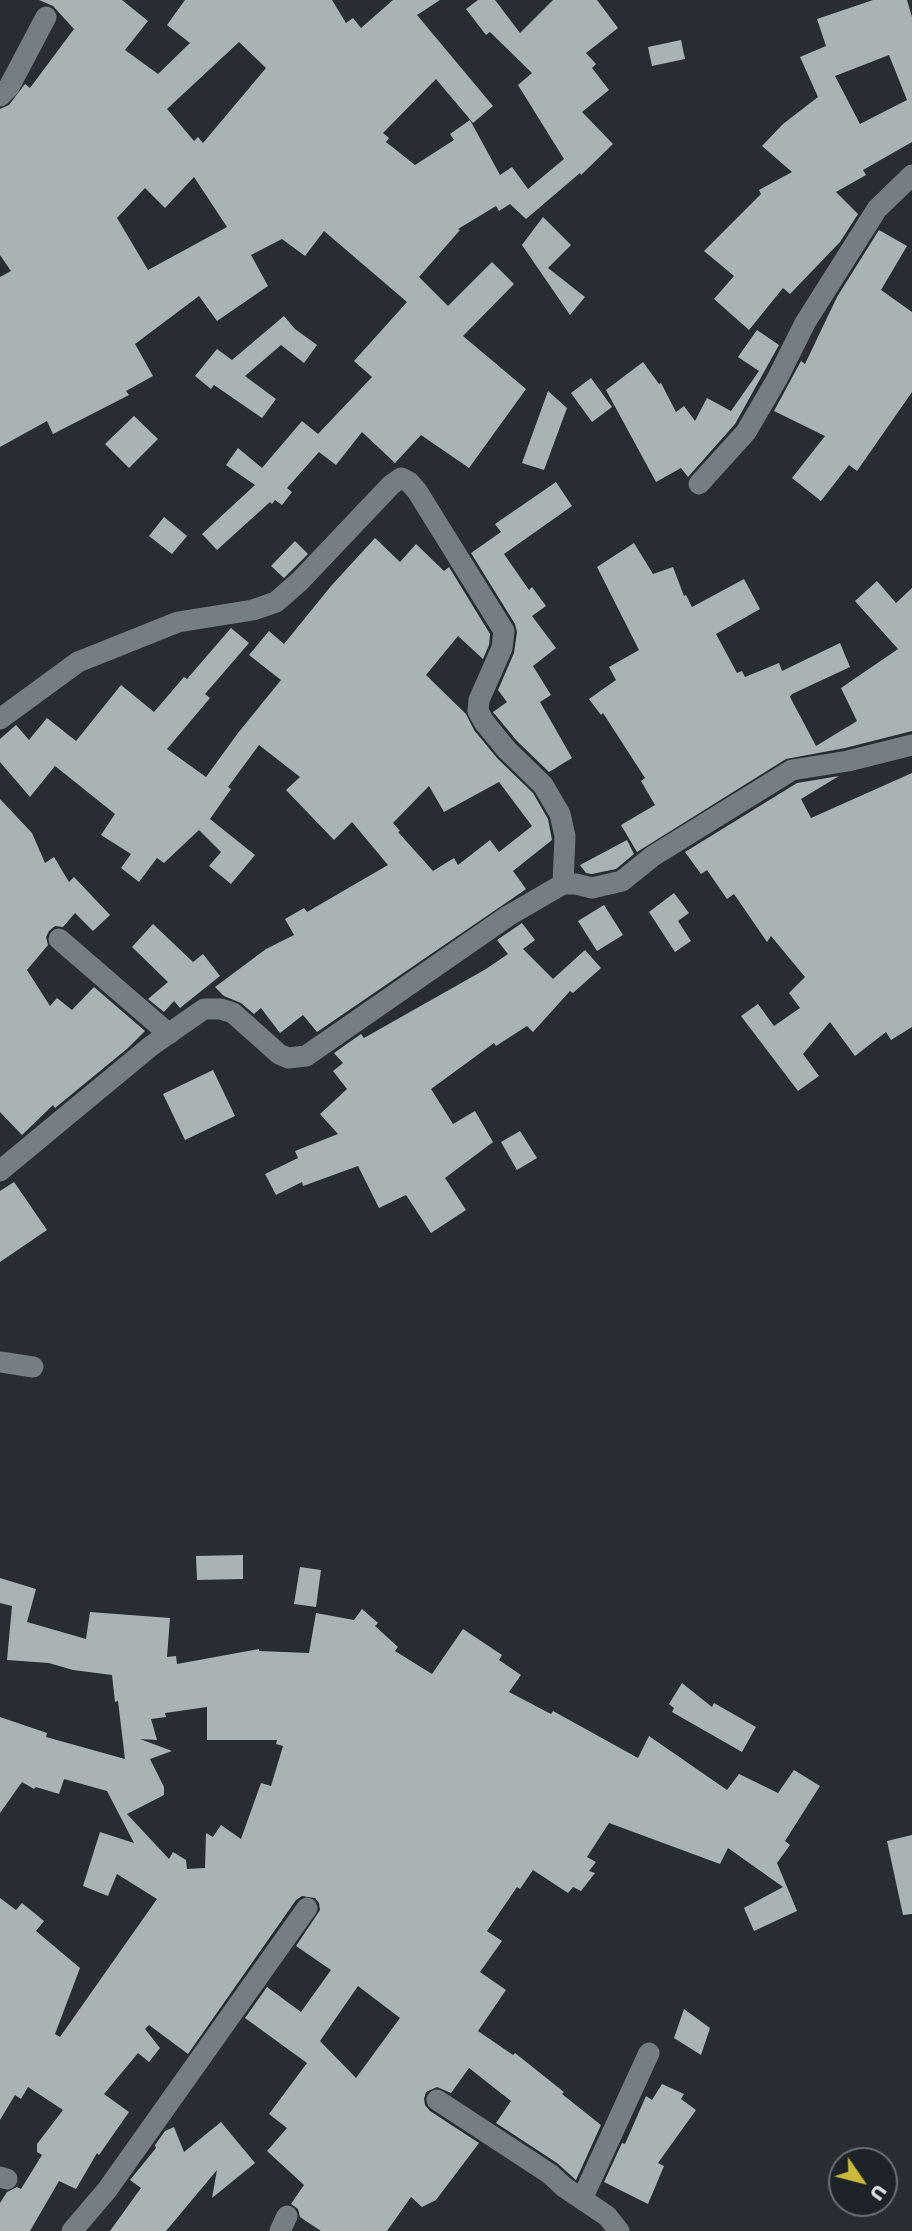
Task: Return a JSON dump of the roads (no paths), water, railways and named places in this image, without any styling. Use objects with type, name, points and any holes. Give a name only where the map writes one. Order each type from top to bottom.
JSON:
[{"type":"street","points":[[0,96],[9,87],[47,17]]},
{"type":"street","points":[[699,484],[746,432],[805,323],[877,209],[912,175]]},
{"type":"street","points":[[0,719],[78,662],[178,621],[253,610],[276,602],[401,478],[417,491],[504,631],[502,648],[479,700],[478,710],[484,722],[507,750],[543,785],[560,814],[565,836],[563,884]]},
{"type":"street","points":[[0,1171],[151,1046],[204,1009],[221,1009],[233,1013],[279,1054],[288,1058],[306,1056],[508,916],[563,884],[592,888],[622,881],[653,856],[792,769],[848,761],[912,746]]},
{"type":"street","points":[[60,939],[169,1034]]},
{"type":"street","points":[[0,1362],[33,1367]]},
{"type":"street","points":[[72,2231],[107,2190],[307,1908]]},
{"type":"street","points":[[582,2199],[649,2053]]},
{"type":"street","points":[[438,2100],[551,2174],[564,2187],[607,2216],[619,2231]]}]
